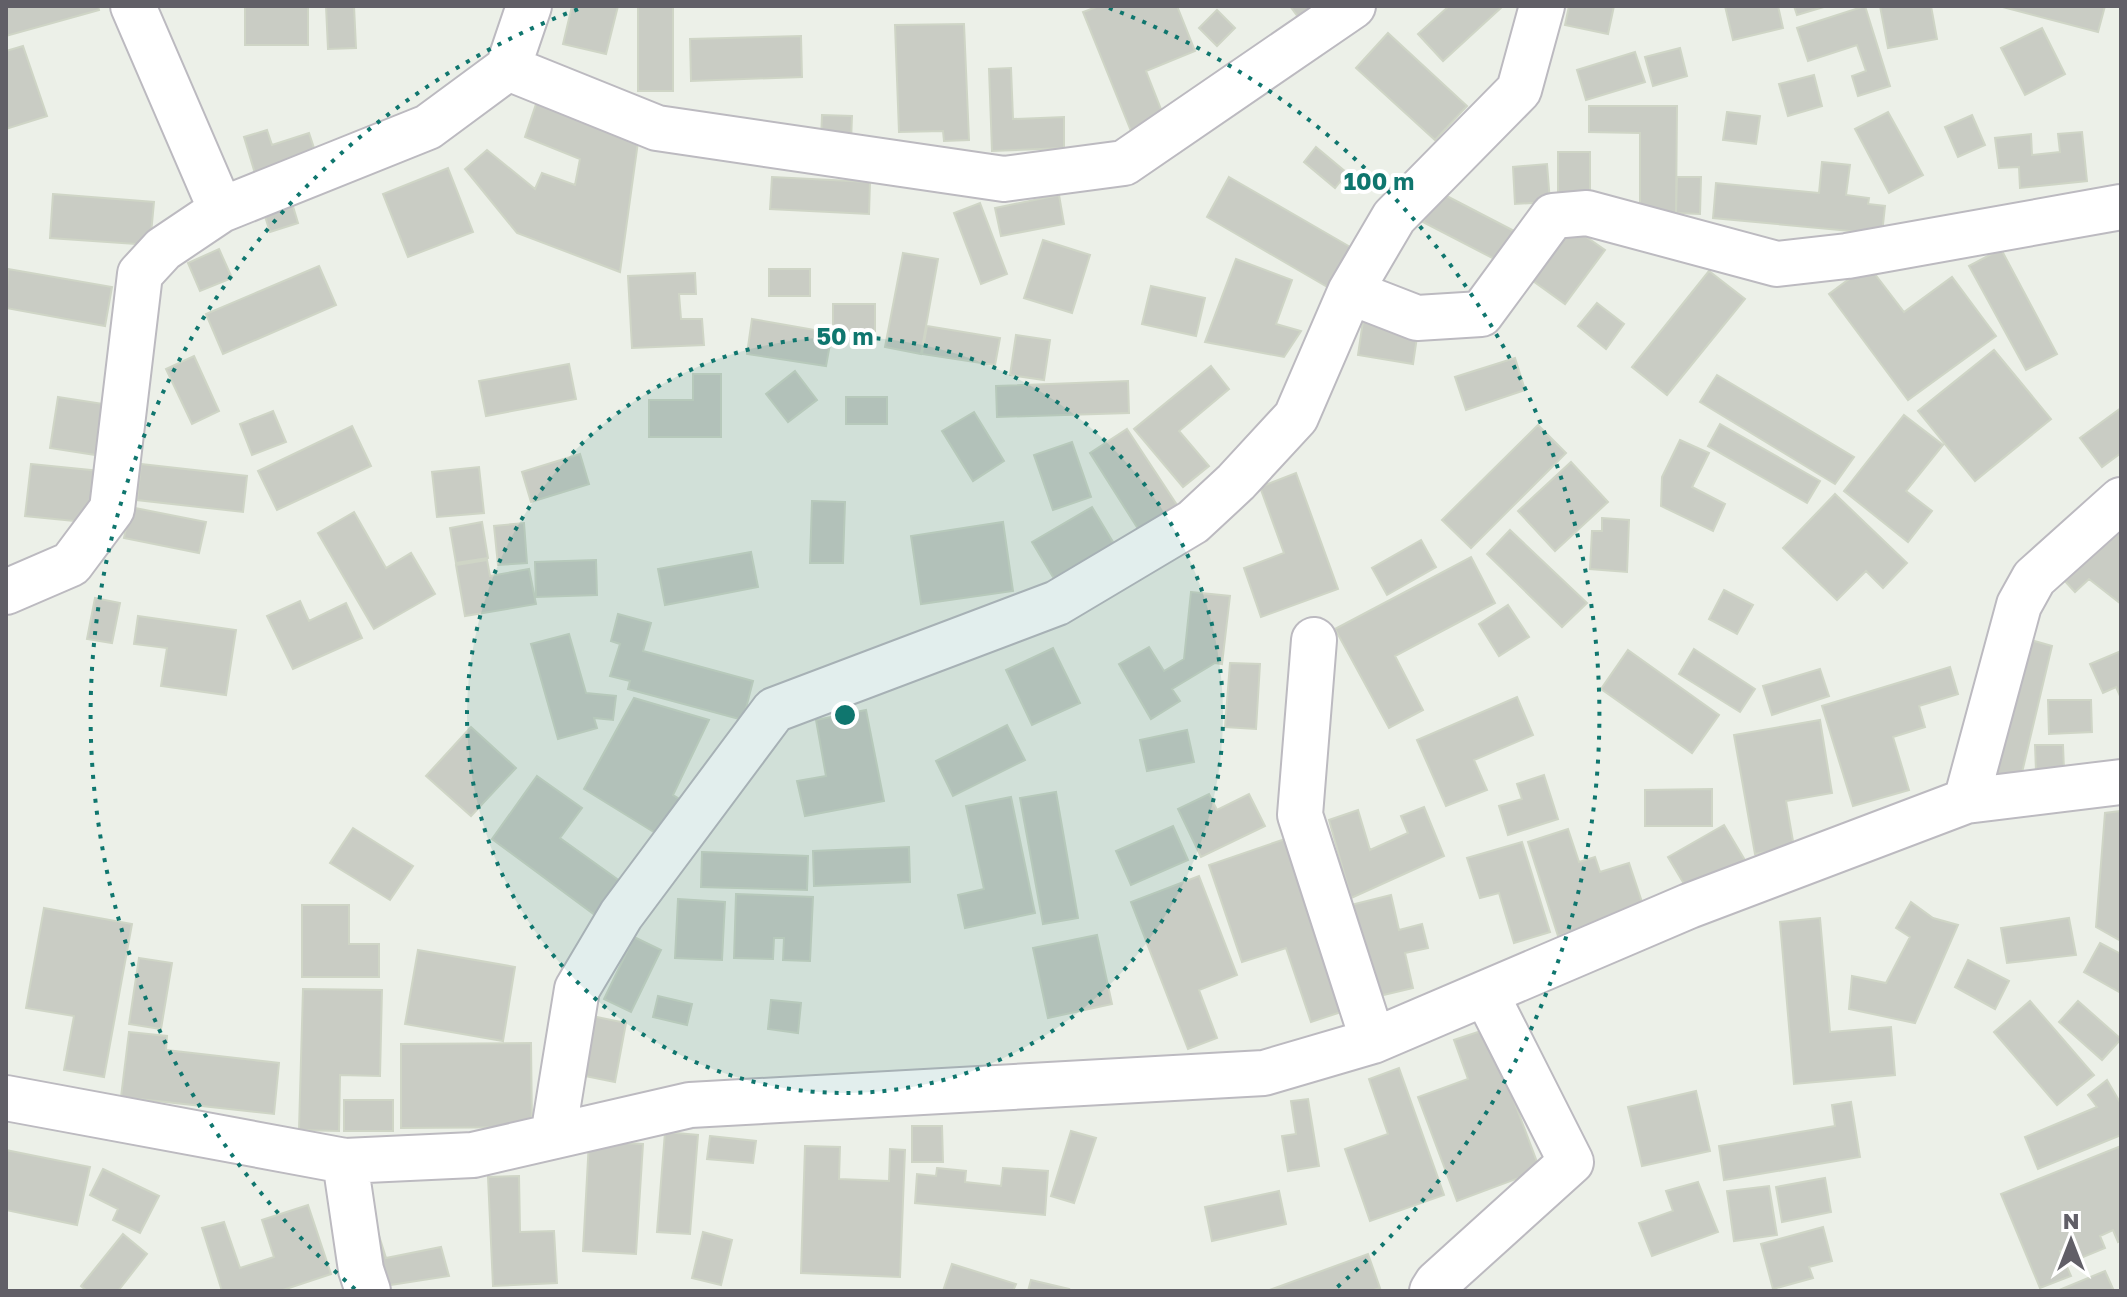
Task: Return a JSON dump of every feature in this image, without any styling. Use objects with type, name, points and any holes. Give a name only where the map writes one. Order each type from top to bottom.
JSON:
[{"type":"street","points":[[133,6],[221,210]]},
{"type":"street","points":[[6,592],[71,564],[112,509],[140,274],[163,249],[221,210],[428,127],[508,68],[529,6]]},
{"type":"street","points":[[508,68],[657,128],[1004,179],[1124,163],[1353,6]]},
{"type":"street","points":[[553,1136],[577,989],[621,915],[774,710],[1057,603],[1193,522],[1236,482],[1296,417],[1350,292],[1394,217],[1519,90],[1542,6]]},
{"type":"street","points":[[1350,292],[1417,318],[1481,314],[1553,216],[1587,213],[1777,264],[1847,256],[2121,207]]},
{"type":"street","points":[[1966,801],[2019,605],[2034,578],[2121,500]]},
{"type":"street","points":[[1314,640],[1300,815],[1373,1041]]},
{"type":"street","points":[[6,1098],[345,1161],[473,1155],[690,1105],[1264,1073],[1373,1041],[1689,906],[1966,801],[2121,782]]},
{"type":"street","points":[[1432,1291],[1437,1283],[1571,1162],[1486,994]]},
{"type":"street","points":[[345,1161],[361,1270],[368,1291]]},
{"type":"building","points":[[6,6],[98,6],[99,10],[6,36]]},
{"type":"building","points":[[245,6],[308,6],[308,45],[245,45]]},
{"type":"building","points":[[326,6],[354,6],[356,48],[328,49]]},
{"type":"building","points":[[572,6],[618,6],[606,54],[563,44]]},
{"type":"building","points":[[638,6],[673,6],[673,91],[638,91]]},
{"type":"building","points":[[1099,6],[1177,6],[1195,51],[1146,71],[1166,122],[1133,136],[1083,12]]},
{"type":"building","points":[[1290,6],[1331,6],[1304,25]]},
{"type":"building","points":[[1449,6],[1503,6],[1443,61],[1418,34]]},
{"type":"building","points":[[1569,6],[1614,6],[1608,34],[1565,25]]},
{"type":"building","points":[[1725,6],[1778,6],[1783,28],[1733,40]]},
{"type":"building","points":[[1794,6],[1827,6],[1797,15]]},
{"type":"building","points":[[1865,6],[1890,86],[1858,96],[1852,76],[1866,71],[1857,45],[1808,61],[1797,28]]},
{"type":"building","points":[[1880,6],[1931,6],[1937,39],[1888,48]]},
{"type":"building","points":[[1999,6],[2105,6],[2098,32]]},
{"type":"building","points":[[1217,10],[1235,28],[1217,46],[1199,28]]},
{"type":"building","points":[[964,24],[969,140],[944,141],[943,131],[899,132],[895,25]]},
{"type":"building","points":[[2042,28],[2065,74],[2025,95],[2001,48]]},
{"type":"building","points":[[1388,33],[1467,106],[1435,140],[1356,68]]},
{"type":"building","points":[[801,36],[802,77],[691,81],[690,39]]},
{"type":"building","points":[[23,46],[47,116],[6,129],[6,51]]},
{"type":"building","points":[[1680,48],[1687,76],[1653,86],[1645,57]]},
{"type":"building","points":[[1635,52],[1645,82],[1586,100],[1577,70]]},
{"type":"building","points":[[1011,68],[1013,119],[1064,117],[1064,148],[992,151],[989,69]]},
{"type":"building","points":[[1814,75],[1822,106],[1788,116],[1779,84]]},
{"type":"building","points":[[537,101],[638,142],[620,272],[517,233],[465,169],[487,150],[535,189],[542,173],[575,185],[580,159],[525,137]]},
{"type":"building","points":[[1589,106],[1677,106],[1676,213],[1640,213],[1640,133],[1589,132]]},
{"type":"building","points":[[1727,112],[1760,116],[1756,144],[1723,140]]},
{"type":"building","points":[[1888,112],[1923,175],[1889,193],[1855,129]]},
{"type":"building","points":[[822,115],[852,116],[851,142],[821,141]]},
{"type":"building","points":[[1972,115],[1985,145],[1958,157],[1945,127]]},
{"type":"building","points":[[267,130],[272,145],[309,133],[318,160],[257,180],[244,137]]},
{"type":"building","points":[[2082,132],[2087,181],[2020,188],[2019,167],[1999,168],[1995,138],[2031,134],[2032,155],[2060,152],[2058,134]]},
{"type":"building","points":[[1316,147],[1347,173],[1335,188],[1304,162]]},
{"type":"building","points":[[1558,152],[1590,152],[1590,195],[1558,195]]},
{"type":"building","points":[[1822,162],[1850,165],[1846,195],[1869,198],[1868,204],[1885,206],[1882,234],[1713,218],[1716,183],[1819,193]]},
{"type":"building","points":[[1547,164],[1550,202],[1515,204],[1513,167]]},
{"type":"building","points":[[448,168],[473,232],[408,257],[383,194]]},
{"type":"building","points":[[772,177],[870,182],[869,214],[770,209]]},
{"type":"building","points":[[1229,177],[1352,248],[1329,288],[1207,217]]},
{"type":"building","points":[[1677,177],[1701,177],[1700,214],[1676,213]]},
{"type":"building","points":[[1439,192],[1518,233],[1502,263],[1423,222]]},
{"type":"building","points":[[53,194],[154,202],[150,245],[50,238]]},
{"type":"building","points":[[1059,195],[1064,224],[1001,236],[995,208]]},
{"type":"building","points":[[292,203],[298,223],[270,232],[264,213]]},
{"type":"building","points":[[980,203],[1007,274],[981,284],[954,213]]},
{"type":"building","points":[[1572,227],[1605,250],[1565,304],[1533,281]]},
{"type":"building","points":[[1043,240],[1090,255],[1072,313],[1024,298]]},
{"type":"building","points":[[219,249],[232,278],[200,291],[188,263]]},
{"type":"building","points":[[2001,249],[2057,354],[2026,370],[1969,266]]},
{"type":"building","points":[[903,253],[938,259],[921,354],[885,347]]},
{"type":"building","points":[[1236,259],[1292,280],[1276,324],[1301,331],[1284,357],[1205,342]]},
{"type":"building","points":[[1868,265],[1904,312],[1952,277],[1996,336],[1908,400],[1829,294]]},
{"type":"building","points":[[319,266],[336,305],[223,354],[206,314]]},
{"type":"building","points":[[8,269],[112,287],[105,326],[6,308]]},
{"type":"building","points":[[769,269],[810,269],[810,296],[769,296]]},
{"type":"building","points":[[1709,271],[1745,299],[1667,395],[1632,367]]},
{"type":"building","points":[[695,273],[696,294],[679,294],[681,319],[702,319],[704,345],[632,348],[628,276]]},
{"type":"building","points":[[1151,286],[1205,298],[1196,336],[1142,324]]},
{"type":"building","points":[[1597,303],[1624,324],[1606,349],[1578,326]]},
{"type":"building","points":[[833,304],[875,304],[875,331],[833,331]]},
{"type":"building","points":[[752,319],[832,333],[826,366],[747,354]]},
{"type":"building","points":[[1363,321],[1418,330],[1413,364],[1358,355]]},
{"type":"building","points":[[927,326],[1000,338],[995,365],[922,354]]},
{"type":"building","points":[[1016,335],[1050,340],[1044,380],[1010,375]]},
{"type":"building","points":[[1994,350],[2051,419],[1975,481],[1918,411]]},
{"type":"building","points":[[194,356],[219,411],[192,424],[166,369]]},
{"type":"building","points":[[1515,358],[1525,390],[1466,410],[1455,377]]},
{"type":"building","points":[[569,364],[576,399],[486,416],[479,381]]},
{"type":"building","points":[[1211,366],[1229,389],[1179,431],[1209,466],[1183,487],[1134,429]]},
{"type":"building","points":[[795,371],[817,400],[788,422],[766,394]]},
{"type":"building","points":[[693,374],[721,374],[721,437],[649,437],[649,400],[693,400]]},
{"type":"building","points":[[1717,375],[1854,457],[1835,484],[1700,402]]},
{"type":"building","points":[[1128,381],[1129,413],[997,417],[996,386]]},
{"type":"building","points":[[58,397],[110,405],[102,456],[50,448]]},
{"type":"building","points":[[846,397],[887,397],[887,424],[846,424]]},
{"type":"building","points":[[2121,408],[2121,453],[2102,467],[2080,438]]},
{"type":"building","points":[[273,411],[286,442],[252,455],[240,424]]},
{"type":"building","points":[[974,412],[1004,461],[973,481],[942,431]]},
{"type":"building","points":[[1904,415],[1943,445],[1906,491],[1932,511],[1908,542],[1844,491]]},
{"type":"building","points":[[1720,424],[1820,481],[1807,503],[1708,446]]},
{"type":"building","points":[[1538,425],[1566,453],[1471,548],[1442,520]]},
{"type":"building","points":[[352,426],[371,466],[277,510],[258,471]]},
{"type":"building","points":[[1127,429],[1179,508],[1140,532],[1090,453]]},
{"type":"building","points":[[1680,440],[1709,453],[1692,487],[1725,504],[1713,531],[1661,506],[1662,477]]},
{"type":"building","points":[[1072,442],[1091,497],[1053,510],[1034,455]]},
{"type":"building","points":[[580,454],[589,484],[531,502],[522,472]]},
{"type":"building","points":[[1571,462],[1608,502],[1555,551],[1518,511]]},
{"type":"building","points":[[31,464],[100,471],[94,523],[25,516]]},
{"type":"building","points":[[141,464],[247,476],[243,512],[137,500]]},
{"type":"building","points":[[479,467],[484,513],[437,517],[432,472]]},
{"type":"building","points":[[1296,473],[1338,589],[1261,617],[1244,568],[1284,553],[1260,487]]},
{"type":"building","points":[[1835,494],[1907,563],[1883,588],[1866,571],[1837,600],[1783,548]]},
{"type":"building","points":[[812,501],[845,502],[843,563],[810,563]]},
{"type":"building","points":[[130,507],[206,522],[199,553],[124,538]]},
{"type":"building","points":[[1092,507],[1119,552],[1059,587],[1032,542]]},
{"type":"building","points":[[354,512],[386,568],[411,553],[435,594],[374,629],[318,533]]},
{"type":"building","points":[[1602,518],[1629,520],[1627,572],[1590,569],[1592,531],[1602,531]]},
{"type":"building","points":[[2103,519],[2121,535],[2121,604],[2089,579],[2075,592],[2051,566]]},
{"type":"building","points":[[482,522],[488,558],[456,563],[450,528]]},
{"type":"building","points":[[1003,522],[1013,591],[921,604],[911,536]]},
{"type":"building","points":[[524,523],[527,563],[498,565],[494,526]]},
{"type":"building","points":[[1510,530],[1587,603],[1562,627],[1487,554]]},
{"type":"building","points":[[1421,540],[1436,567],[1387,595],[1372,568]]},
{"type":"building","points":[[751,552],[758,587],[665,605],[658,569]]},
{"type":"building","points":[[1471,557],[1495,603],[1395,656],[1423,710],[1389,728],[1335,629]]},
{"type":"building","points":[[487,560],[490,576],[529,569],[536,604],[465,616],[456,565]]},
{"type":"building","points":[[596,560],[597,595],[536,597],[535,562]]},
{"type":"building","points":[[1724,590],[1753,605],[1737,634],[1709,619]]},
{"type":"building","points":[[1191,592],[1230,596],[1222,664],[1215,663],[1172,689],[1180,701],[1151,719],[1119,664],[1149,647],[1164,671],[1184,659]]},
{"type":"building","points":[[95,598],[120,603],[112,643],[87,639]]},
{"type":"building","points":[[300,601],[309,621],[346,603],[362,638],[293,669],[267,616]]},
{"type":"building","points":[[1508,605],[1529,637],[1499,656],[1479,624]]},
{"type":"building","points":[[618,614],[651,623],[643,651],[753,681],[743,720],[628,689],[630,681],[610,676],[620,644],[611,641]]},
{"type":"building","points":[[138,616],[236,630],[226,695],[161,686],[167,648],[134,644]]},
{"type":"building","points":[[569,634],[586,693],[616,696],[613,720],[594,718],[597,728],[558,739],[531,644]]},
{"type":"building","points":[[2020,637],[2052,646],[2020,781],[1988,771]]},
{"type":"building","points":[[1053,648],[1080,703],[1032,725],[1006,670]]},
{"type":"building","points":[[1694,649],[1755,689],[1740,712],[1679,674]]},
{"type":"building","points":[[1628,650],[1719,715],[1692,753],[1601,689]]},
{"type":"building","points":[[2121,651],[2121,698],[2116,687],[2103,693],[2090,664]]},
{"type":"building","points":[[1230,663],[1260,664],[1256,729],[1225,727]]},
{"type":"building","points":[[1950,667],[1958,694],[1919,706],[1925,727],[1893,737],[1909,790],[1853,806],[1822,706]]},
{"type":"building","points":[[1820,669],[1829,696],[1772,715],[1763,686]]},
{"type":"building","points":[[1517,697],[1533,735],[1474,760],[1487,790],[1446,806],[1417,740]]},
{"type":"building","points":[[634,698],[709,720],[673,795],[688,804],[665,839],[584,789]]},
{"type":"building","points":[[2048,700],[2091,700],[2092,732],[2049,734]]},
{"type":"building","points":[[866,710],[884,801],[805,816],[797,781],[826,776],[816,720]]},
{"type":"building","points":[[1820,720],[1832,793],[1786,801],[1794,847],[1755,854],[1734,735]]},
{"type":"building","points":[[1007,725],[1025,760],[953,796],[936,761]]},
{"type":"building","points":[[471,727],[516,768],[471,816],[426,776]]},
{"type":"building","points":[[1187,730],[1194,762],[1147,771],[1140,740]]},
{"type":"building","points":[[2035,745],[2063,745],[2064,770],[2036,771]]},
{"type":"building","points":[[1544,775],[1558,819],[1508,835],[1499,806],[1522,799],[1517,784]]},
{"type":"building","points":[[537,776],[582,808],[560,838],[624,884],[599,918],[492,839]]},
{"type":"building","points":[[1712,789],[1712,826],[1645,826],[1645,790]]},
{"type":"building","points":[[1056,792],[1078,918],[1043,924],[1020,798]]},
{"type":"building","points":[[1209,794],[1217,810],[1249,794],[1265,826],[1201,857],[1178,809]]},
{"type":"building","points":[[1011,797],[1035,913],[965,928],[958,895],[984,889],[966,806]]},
{"type":"building","points":[[1424,807],[1444,856],[1351,898],[1329,820],[1358,810],[1370,850],[1408,833],[1401,816]]},
{"type":"building","points":[[2121,811],[2121,941],[2096,927],[2105,813]]},
{"type":"building","points":[[1724,825],[1746,862],[1690,894],[1668,857]]},
{"type":"building","points":[[1173,826],[1188,860],[1131,885],[1116,851]]},
{"type":"building","points":[[353,828],[413,866],[390,900],[330,863]]},
{"type":"building","points":[[1568,829],[1579,862],[1595,857],[1600,872],[1629,863],[1644,908],[1558,936],[1528,842]]},
{"type":"building","points":[[1291,837],[1350,1009],[1311,1022],[1286,948],[1242,962],[1209,865]]},
{"type":"building","points":[[1522,842],[1550,932],[1514,943],[1499,893],[1480,898],[1467,858]]},
{"type":"building","points":[[909,847],[910,882],[814,886],[813,851]]},
{"type":"building","points":[[702,852],[808,856],[807,890],[701,887]]},
{"type":"building","points":[[1199,876],[1237,975],[1199,990],[1217,1038],[1188,1049],[1131,902]]},
{"type":"building","points":[[736,894],[813,897],[810,961],[783,960],[784,938],[774,938],[773,959],[734,958]]},
{"type":"building","points":[[1391,895],[1399,930],[1422,924],[1428,948],[1405,953],[1413,988],[1375,997],[1351,905]]},
{"type":"building","points":[[678,899],[725,902],[722,960],[675,958]]},
{"type":"building","points":[[1911,902],[1933,918],[1958,925],[1915,1023],[1849,1009],[1852,976],[1886,983],[1910,937],[1896,928]]},
{"type":"building","points":[[302,905],[349,905],[349,944],[379,944],[379,977],[302,977]]},
{"type":"building","points":[[44,908],[132,924],[104,1077],[64,1070],[74,1016],[26,1008]]},
{"type":"building","points":[[1820,918],[1830,1032],[1891,1027],[1895,1075],[1794,1084],[1780,922]]},
{"type":"building","points":[[2069,918],[2076,955],[2007,963],[2001,928]]},
{"type":"building","points":[[1097,935],[1112,1004],[1048,1018],[1033,948]]},
{"type":"building","points":[[634,937],[661,950],[631,1012],[604,999]]},
{"type":"building","points":[[2100,943],[2121,954],[2121,993],[2084,972]]},
{"type":"building","points":[[418,950],[515,967],[503,1041],[405,1024]]},
{"type":"building","points":[[139,958],[172,963],[161,1029],[129,1024]]},
{"type":"building","points":[[1968,960],[2009,981],[1995,1009],[1955,987]]},
{"type":"building","points":[[303,989],[382,990],[380,1076],[340,1075],[339,1131],[299,1130]]},
{"type":"building","points":[[658,996],[692,1004],[687,1025],[653,1017]]},
{"type":"building","points":[[771,1000],[801,1003],[798,1033],[768,1029]]},
{"type":"building","points":[[2030,1001],[2094,1075],[2057,1105],[1994,1032]]},
{"type":"building","points":[[2078,1001],[2121,1039],[2102,1060],[2059,1022]]},
{"type":"building","points":[[592,1016],[626,1023],[615,1082],[580,1075]]},
{"type":"building","points":[[1487,1029],[1540,1170],[1457,1201],[1418,1097],[1468,1079],[1454,1040]]},
{"type":"building","points":[[129,1032],[167,1036],[166,1050],[279,1063],[274,1114],[121,1097]]},
{"type":"building","points":[[531,1043],[532,1127],[401,1128],[401,1044]]},
{"type":"building","points":[[1399,1068],[1444,1195],[1370,1221],[1345,1149],[1388,1134],[1369,1079]]},
{"type":"building","points":[[2107,1080],[2121,1104],[2121,1135],[2038,1169],[2025,1137],[2097,1107],[2088,1095]]},
{"type":"building","points":[[1696,1091],[1710,1151],[1642,1166],[1628,1107]]},
{"type":"building","points":[[1308,1099],[1319,1166],[1288,1171],[1282,1136],[1296,1134],[1291,1101]]},
{"type":"building","points":[[344,1100],[393,1100],[393,1131],[344,1131]]},
{"type":"building","points":[[1851,1102],[1860,1157],[1724,1180],[1719,1146],[1835,1126],[1832,1105]]},
{"type":"building","points":[[912,1126],[942,1126],[943,1162],[912,1162]]},
{"type":"building","points":[[1071,1131],[1096,1138],[1074,1203],[1051,1196]]},
{"type":"building","points":[[665,1132],[698,1135],[690,1234],[657,1232]]},
{"type":"building","points":[[710,1136],[756,1141],[753,1163],[707,1159]]},
{"type":"building","points":[[589,1141],[643,1144],[636,1254],[583,1251]]},
{"type":"building","points":[[805,1146],[840,1147],[839,1179],[889,1181],[890,1149],[905,1150],[900,1277],[801,1273]]},
{"type":"building","points":[[2121,1146],[2121,1240],[2118,1242],[2113,1230],[2100,1236],[2105,1248],[2076,1260],[2070,1247],[2060,1251],[2071,1276],[2040,1288],[2001,1194]]},
{"type":"building","points":[[6,1150],[90,1167],[77,1225],[6,1210]]},
{"type":"building","points":[[937,1168],[966,1171],[965,1182],[1001,1186],[1003,1168],[1048,1171],[1045,1215],[915,1203],[917,1174],[936,1176]]},
{"type":"building","points":[[103,1169],[159,1196],[140,1233],[113,1220],[118,1209],[90,1195]]},
{"type":"building","points":[[519,1176],[520,1232],[554,1231],[557,1283],[493,1286],[488,1177]]},
{"type":"building","points":[[1825,1178],[1831,1212],[1782,1222],[1776,1187]]},
{"type":"building","points":[[1698,1182],[1718,1232],[1652,1256],[1639,1223],[1673,1211],[1666,1191]]},
{"type":"building","points":[[1769,1186],[1777,1235],[1734,1241],[1727,1191]]},
{"type":"building","points":[[1279,1191],[1286,1224],[1212,1241],[1205,1207]]},
{"type":"building","points":[[308,1205],[331,1274],[280,1291],[222,1291],[202,1228],[224,1222],[240,1268],[274,1257],[262,1220]]},
{"type":"building","points":[[376,1226],[386,1258],[441,1247],[449,1276],[371,1288]]},
{"type":"building","points":[[1823,1227],[1832,1261],[1809,1267],[1813,1278],[1773,1289],[1761,1244]]},
{"type":"building","points":[[703,1232],[732,1240],[721,1285],[692,1278]]},
{"type":"building","points":[[123,1234],[147,1254],[118,1291],[87,1291],[81,1286]]},
{"type":"building","points":[[1368,1254],[1380,1288],[1370,1291],[1267,1291]]},
{"type":"building","points":[[952,1264],[1016,1284],[1013,1291],[943,1291]]},
{"type":"building","points":[[2105,1271],[2114,1291],[2057,1291]]},
{"type":"building","points":[[1031,1280],[1069,1289],[1028,1291]]}]
